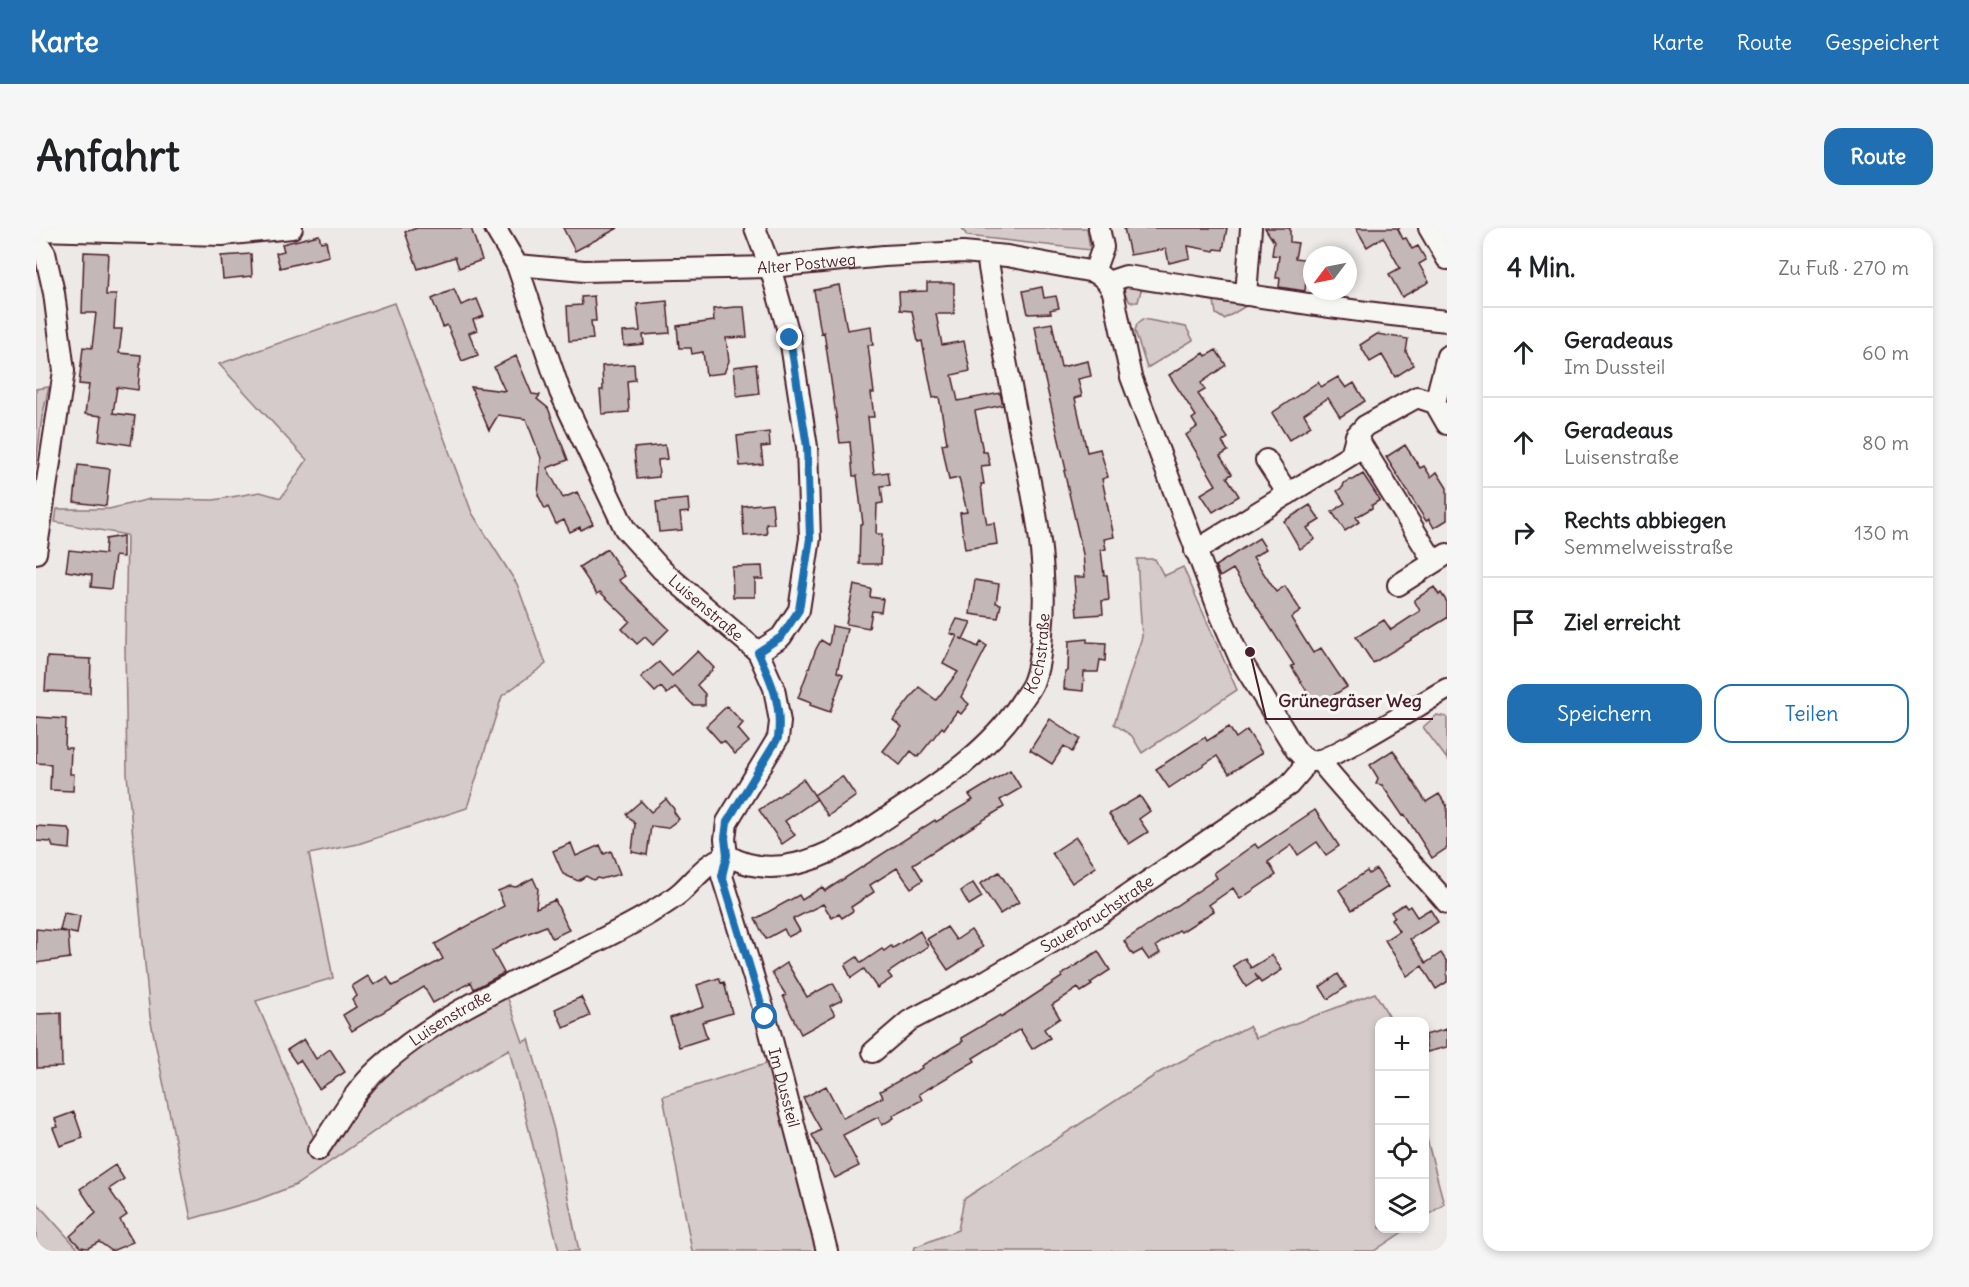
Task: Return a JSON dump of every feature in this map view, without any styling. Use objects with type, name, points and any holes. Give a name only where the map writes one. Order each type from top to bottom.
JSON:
[{"type":"street","points":[[36,230],[222,235],[292,228]]},
{"type":"street","name":"Luisenstraße","points":[[318,1150],[360,1089],[411,1042],[474,1003],[648,914],[680,893],[711,862],[727,855],[725,838],[727,822],[778,738],[780,722],[774,688],[758,652],[662,570],[625,529],[560,392],[517,265],[495,228]]},
{"type":"street","points":[[755,228],[770,267],[790,338],[807,447],[810,538],[799,610],[781,637],[758,652]]},
{"type":"street","points":[[1100,228],[1103,247],[1101,277],[1113,292],[1131,377],[1195,551],[1240,659],[1296,750],[1312,760],[1337,783],[1447,903]]},
{"type":"street","points":[[1246,295],[1251,228]]},
{"type":"street","points":[[1430,228],[1447,259]]},
{"type":"street","points":[[36,240],[45,254],[54,293],[64,371],[36,553]]},
{"type":"street","name":"Alter Postweg","points":[[517,265],[584,271],[770,267],[884,256],[963,252],[1007,256],[1101,277],[1126,276],[1407,318],[1447,321]]},
{"type":"street","name":"Kochstraße","points":[[727,855],[738,862],[768,868],[800,864],[826,854],[865,832],[990,742],[1012,717],[1033,683],[1044,623],[1045,577],[1038,518],[993,297],[987,255]]},
{"type":"street","points":[[1435,403],[1447,356]]},
{"type":"street","points":[[1195,551],[1351,455],[1356,436],[1365,426],[1417,397],[1435,403],[1447,424]]},
{"type":"street","points":[[1356,436],[1441,558],[1398,585]]},
{"type":"street","points":[[1266,460],[1288,494]]},
{"type":"street","points":[[1312,760],[1359,740],[1447,689]]},
{"type":"street","name":"Sauerbruchstraße","points":[[873,1052],[909,1021],[989,979],[1097,916],[1194,852],[1289,785],[1312,760]]},
{"type":"street","name":"Im Dussteil","points":[[727,855],[722,876],[768,1028],[827,1251]]},
{"type":"shaded area","points":[[962,228],[1087,228],[1090,250],[967,236]]},
{"type":"shaded area","points":[[1131,282],[1251,303],[1224,319],[1216,314],[1214,301],[1141,290],[1138,302],[1130,302],[1124,293],[1125,288]]},
{"type":"shaded area","points":[[394,303],[472,513],[517,584],[546,664],[502,696],[467,808],[358,844],[309,854],[333,978],[256,1001],[315,1140],[365,1090],[414,1047],[506,993],[523,1042],[529,1039],[554,1130],[579,1251],[559,1251],[509,1049],[397,1116],[296,1185],[257,1200],[191,1219],[150,1017],[127,774],[125,645],[127,535],[55,522],[57,509],[109,509],[150,499],[214,500],[260,492],[281,498],[307,460],[219,364]]},
{"type":"shaded area","points":[[1143,319],[1186,327],[1193,340],[1147,368],[1135,331],[1137,324]]},
{"type":"shaded area","points":[[49,387],[42,417],[36,465],[36,389]]},
{"type":"shaded area","points":[[1137,559],[1155,559],[1164,576],[1183,567],[1237,690],[1142,753],[1132,736],[1114,724],[1142,637]]},
{"type":"shaded area","points":[[1437,715],[1447,717],[1447,759],[1423,727]]},
{"type":"shaded area","points":[[1375,993],[1390,1017],[1375,1017],[1375,1233],[1401,1233],[1374,1251],[914,1251],[915,1247],[958,1230],[964,1199],[1160,1072],[1249,1026],[1256,1038]]},
{"type":"shaded area","points":[[772,1062],[820,1251],[692,1251],[663,1096]]},
{"type":"shaded area","points":[[1429,1147],[1444,1204],[1429,1214]]},
{"type":"shaded area","points":[[36,1202],[80,1251],[36,1251]]},
{"type":"building","points":[[417,228],[471,228],[482,260],[459,268],[455,257],[418,269],[405,232]]},
{"type":"building","points":[[563,228],[618,228],[575,251]]},
{"type":"building","points":[[1124,228],[1227,228],[1223,250],[1215,249],[1214,251],[1188,246],[1190,258],[1169,263],[1166,249],[1130,255]]},
{"type":"building","points":[[1265,228],[1290,228],[1290,242],[1298,243],[1295,258],[1303,259],[1303,291],[1279,287],[1280,278],[1276,278],[1279,256],[1272,255],[1274,242]]},
{"type":"building","points":[[1356,228],[1400,228],[1398,229],[1403,239],[1406,238],[1412,249],[1418,246],[1426,260],[1419,264],[1429,282],[1402,297],[1389,274],[1400,268],[1383,237],[1367,247]]},
{"type":"building","points":[[319,235],[321,242],[326,241],[329,256],[280,268],[276,253],[284,251],[282,244]]},
{"type":"building","points":[[84,252],[108,253],[106,295],[116,295],[114,329],[122,329],[119,353],[141,355],[138,390],[117,387],[113,413],[135,416],[131,445],[99,440],[102,416],[85,414],[89,385],[79,384],[83,347],[92,348],[96,313],[82,313]]},
{"type":"building","points":[[251,254],[252,276],[223,279],[221,256]]},
{"type":"building","points":[[927,283],[954,283],[954,314],[936,314],[942,345],[964,341],[970,371],[952,375],[958,401],[1000,393],[1003,405],[975,411],[983,452],[987,452],[990,465],[981,466],[984,509],[987,524],[994,523],[997,544],[965,549],[960,513],[967,512],[959,478],[949,480],[942,444],[947,443],[939,397],[933,398],[922,341],[918,342],[912,311],[900,310],[899,292],[927,291]]},
{"type":"building","points":[[839,285],[847,330],[871,326],[873,345],[868,345],[874,393],[871,393],[874,417],[868,417],[874,474],[888,472],[890,485],[881,486],[883,503],[877,504],[876,534],[882,534],[881,564],[859,564],[860,524],[863,524],[857,476],[853,476],[850,442],[840,443],[824,332],[821,333],[814,290]]},
{"type":"building","points":[[1042,287],[1044,298],[1056,296],[1059,308],[1050,310],[1051,313],[1028,314],[1023,291]]},
{"type":"building","points":[[454,289],[461,305],[477,299],[484,316],[473,320],[477,330],[469,333],[478,355],[462,361],[447,325],[443,327],[432,299]]},
{"type":"building","points":[[594,296],[596,321],[591,321],[593,339],[569,341],[567,306],[582,305],[581,297]]},
{"type":"building","points":[[667,301],[670,333],[643,335],[644,344],[624,346],[623,332],[640,331],[637,304]]},
{"type":"building","points":[[744,307],[747,337],[726,338],[729,361],[724,373],[706,375],[703,352],[692,354],[691,348],[679,348],[677,326],[714,321],[713,309]]},
{"type":"building","points":[[1052,323],[1061,367],[1088,361],[1091,376],[1078,379],[1082,396],[1075,398],[1087,452],[1100,449],[1108,477],[1102,479],[1114,537],[1104,539],[1106,549],[1101,550],[1104,575],[1107,575],[1109,600],[1102,601],[1103,614],[1077,616],[1074,577],[1085,577],[1083,554],[1035,326]]},
{"type":"building","points":[[1377,334],[1408,339],[1406,352],[1414,365],[1395,377],[1382,355],[1370,362],[1360,345]]},
{"type":"building","points":[[1216,350],[1226,365],[1201,383],[1205,390],[1198,394],[1228,438],[1222,442],[1228,451],[1220,456],[1232,474],[1227,477],[1239,496],[1213,512],[1201,494],[1216,485],[1186,435],[1197,427],[1192,419],[1196,416],[1169,375],[1204,353],[1206,356]]},
{"type":"building","points":[[516,356],[532,394],[540,395],[537,399],[548,408],[568,460],[547,468],[563,498],[577,492],[593,524],[581,530],[580,527],[570,532],[564,520],[556,524],[548,507],[545,509],[538,495],[541,458],[526,419],[498,415],[489,430],[471,387],[505,391],[494,367]]},
{"type":"building","points":[[634,364],[635,380],[627,381],[629,412],[602,414],[600,390],[603,390],[602,366]]},
{"type":"building","points":[[756,364],[759,394],[737,397],[734,367]]},
{"type":"building","points":[[1338,377],[1346,388],[1354,383],[1365,401],[1340,417],[1328,398],[1304,414],[1311,426],[1289,440],[1272,413],[1318,382],[1321,387]]},
{"type":"building","points":[[769,432],[770,446],[761,447],[763,464],[740,466],[737,436]]},
{"type":"building","points":[[665,445],[667,459],[658,460],[659,477],[637,479],[634,448]]},
{"type":"building","points":[[1405,445],[1420,468],[1424,466],[1431,477],[1437,472],[1447,488],[1447,520],[1434,528],[1429,519],[1426,521],[1386,457]]},
{"type":"building","points":[[78,465],[110,469],[106,506],[74,502]]},
{"type":"building","points":[[1363,474],[1380,500],[1372,505],[1372,508],[1356,517],[1359,522],[1345,531],[1332,512],[1345,503],[1337,491],[1343,487],[1344,483]]},
{"type":"building","points":[[688,499],[689,512],[680,513],[682,530],[659,532],[656,502]]},
{"type":"building","points":[[772,503],[774,524],[766,524],[767,534],[744,536],[742,506]]},
{"type":"building","points":[[1310,505],[1320,520],[1307,528],[1315,539],[1300,549],[1284,521]]},
{"type":"building","points":[[123,536],[123,557],[115,556],[111,589],[91,587],[92,575],[66,571],[69,550],[105,554],[106,539]]},
{"type":"building","points":[[1259,538],[1266,549],[1253,557],[1276,592],[1285,586],[1301,611],[1291,618],[1313,653],[1321,648],[1347,687],[1316,706],[1291,666],[1294,665],[1233,569],[1220,577],[1215,566]]},
{"type":"building","points":[[607,549],[625,576],[619,580],[669,629],[653,645],[645,637],[637,644],[622,629],[630,621],[600,592],[597,594],[579,567]]},
{"type":"building","points":[[762,566],[763,579],[755,579],[755,597],[733,597],[732,567]]},
{"type":"building","points":[[975,580],[999,584],[996,603],[1001,604],[998,618],[970,614]]},
{"type":"building","points":[[854,585],[871,589],[870,597],[883,599],[881,612],[872,611],[869,628],[846,624]]},
{"type":"building","points":[[1434,587],[1447,602],[1447,618],[1373,663],[1356,637],[1384,620],[1391,630],[1420,611],[1414,600]]},
{"type":"building","points":[[957,619],[971,622],[963,639],[960,638],[978,647],[981,642],[987,646],[961,697],[969,704],[961,714],[957,711],[918,757],[911,751],[900,765],[883,751],[902,727],[893,720],[919,687],[936,700],[958,672],[943,664],[957,636],[950,633]]},
{"type":"building","points":[[832,626],[847,629],[837,672],[843,674],[830,712],[798,698],[821,640],[829,645]]},
{"type":"building","points":[[1087,639],[1087,642],[1106,643],[1105,661],[1100,660],[1098,672],[1084,672],[1083,691],[1064,689],[1065,672],[1068,671],[1069,641]]},
{"type":"building","points":[[698,651],[714,668],[697,685],[705,694],[705,705],[693,705],[675,687],[667,694],[661,687],[655,692],[641,677],[659,662],[672,676]]},
{"type":"building","points":[[47,657],[91,659],[90,693],[45,691]]},
{"type":"building","points":[[727,706],[743,723],[738,729],[749,742],[735,754],[724,741],[721,743],[706,726]]},
{"type":"building","points":[[36,717],[66,719],[65,748],[71,748],[70,774],[74,774],[73,791],[50,790],[51,764],[36,763]]},
{"type":"building","points":[[1050,719],[1080,739],[1072,752],[1064,746],[1052,764],[1030,750]]},
{"type":"building","points":[[1229,727],[1236,738],[1247,730],[1262,753],[1229,774],[1217,756],[1169,788],[1156,769],[1205,737],[1207,741]]},
{"type":"building","points":[[1393,750],[1426,802],[1439,794],[1447,806],[1447,848],[1432,858],[1405,815],[1403,816],[1382,785],[1376,784],[1378,778],[1370,765]]},
{"type":"building","points":[[1010,770],[1021,788],[1000,800],[1004,807],[913,864],[923,880],[911,888],[897,868],[870,885],[874,892],[851,907],[853,911],[842,918],[839,914],[832,918],[823,904],[793,919],[800,931],[788,937],[784,929],[766,939],[755,919],[799,895],[802,900],[822,887],[825,891],[935,820],[936,822],[973,800],[969,795]]},
{"type":"building","points":[[842,776],[856,796],[828,816],[814,795]]},
{"type":"building","points":[[803,779],[817,799],[785,821],[795,835],[782,844],[759,810]]},
{"type":"building","points":[[1140,796],[1150,811],[1139,819],[1148,832],[1129,844],[1109,814]]},
{"type":"building","points":[[666,799],[679,819],[667,828],[651,826],[647,855],[632,852],[635,824],[626,814],[641,801],[651,812]]},
{"type":"building","points":[[1315,810],[1339,846],[1326,855],[1317,842],[1298,855],[1292,845],[1268,862],[1276,875],[1240,899],[1233,888],[1209,905],[1214,911],[1181,932],[1179,930],[1156,946],[1160,953],[1149,960],[1142,950],[1133,955],[1124,941],[1217,878],[1214,873],[1255,844],[1258,848]]},
{"type":"building","points":[[36,826],[68,828],[71,833],[70,849],[53,847],[51,842],[36,841]]},
{"type":"building","points":[[1076,837],[1096,867],[1072,883],[1052,853]]},
{"type":"building","points":[[571,843],[576,856],[600,845],[604,854],[611,851],[620,874],[593,880],[586,876],[578,881],[563,874],[553,851]]},
{"type":"building","points":[[1376,869],[1388,887],[1352,910],[1339,890],[1367,871],[1369,874]]},
{"type":"building","points":[[999,872],[1019,902],[1000,914],[980,884]]},
{"type":"building","points":[[533,878],[538,889],[536,908],[555,900],[569,930],[552,938],[546,926],[509,941],[492,951],[504,973],[474,989],[471,982],[433,1003],[424,987],[352,1031],[343,1015],[356,1007],[352,1000],[357,996],[352,986],[368,976],[374,985],[387,977],[393,986],[443,959],[435,944],[504,906],[498,891],[510,886],[516,887]]},
{"type":"building","points":[[973,883],[982,897],[969,905],[961,891]]},
{"type":"building","points":[[1404,904],[1407,908],[1410,906],[1417,917],[1430,909],[1438,922],[1410,939],[1426,963],[1441,953],[1447,962],[1447,982],[1436,989],[1422,966],[1407,976],[1385,940],[1399,931],[1391,919],[1395,917],[1391,912]]},
{"type":"building","points":[[64,913],[80,916],[77,934],[68,932],[70,958],[36,963],[36,929],[67,932],[60,930]]},
{"type":"building","points":[[947,927],[956,940],[971,930],[983,947],[948,970],[927,939]]},
{"type":"building","points":[[920,931],[928,946],[888,973],[892,978],[877,988],[864,969],[851,978],[845,965],[857,957],[861,963],[882,949],[884,951],[891,946],[893,948]]},
{"type":"building","points":[[1098,951],[1110,970],[1081,992],[1078,988],[1052,1005],[1060,1018],[1044,1029],[1050,1038],[1032,1049],[1020,1029],[973,1058],[975,1061],[919,1094],[922,1100],[893,1115],[894,1118],[882,1125],[878,1117],[843,1135],[859,1166],[835,1178],[812,1135],[821,1130],[803,1098],[826,1086],[843,1118],[883,1097],[880,1091],[922,1068],[921,1066],[963,1041],[961,1038],[1000,1015],[1001,1017]]},
{"type":"building","points":[[1272,955],[1282,970],[1261,983],[1255,974],[1258,979],[1246,987],[1233,966],[1245,958],[1251,968]]},
{"type":"building","points":[[787,963],[807,997],[833,983],[842,1000],[830,1006],[835,1015],[801,1034],[783,996],[786,995],[772,973]]},
{"type":"building","points":[[1338,974],[1346,987],[1328,999],[1320,987]]},
{"type":"building","points":[[719,978],[721,983],[724,982],[732,1013],[702,1022],[707,1038],[679,1047],[670,1018],[704,1007],[697,985]]},
{"type":"building","points":[[581,997],[590,1016],[564,1028],[555,1009]]},
{"type":"building","points":[[61,1013],[62,1067],[37,1068],[36,1014]]},
{"type":"building","points":[[1447,1029],[1447,1047],[1429,1052],[1429,1034]]},
{"type":"building","points":[[304,1039],[316,1059],[330,1049],[345,1072],[319,1089],[300,1060],[296,1063],[287,1050]]},
{"type":"building","points":[[74,1112],[83,1138],[60,1146],[53,1128],[58,1127],[55,1119]]},
{"type":"building","points":[[115,1165],[124,1179],[109,1189],[127,1215],[120,1220],[133,1242],[112,1251],[99,1242],[88,1248],[80,1247],[70,1236],[96,1213],[80,1189]]},
{"type":"place","name":"Grünegräser Weg","points":[[1250,652]]},
{"type":"route","points":[[765,1017],[722,876],[727,855],[725,838],[727,822],[778,738],[780,722],[774,688],[758,652],[781,637],[799,610],[810,538],[807,447],[790,338]]}]
